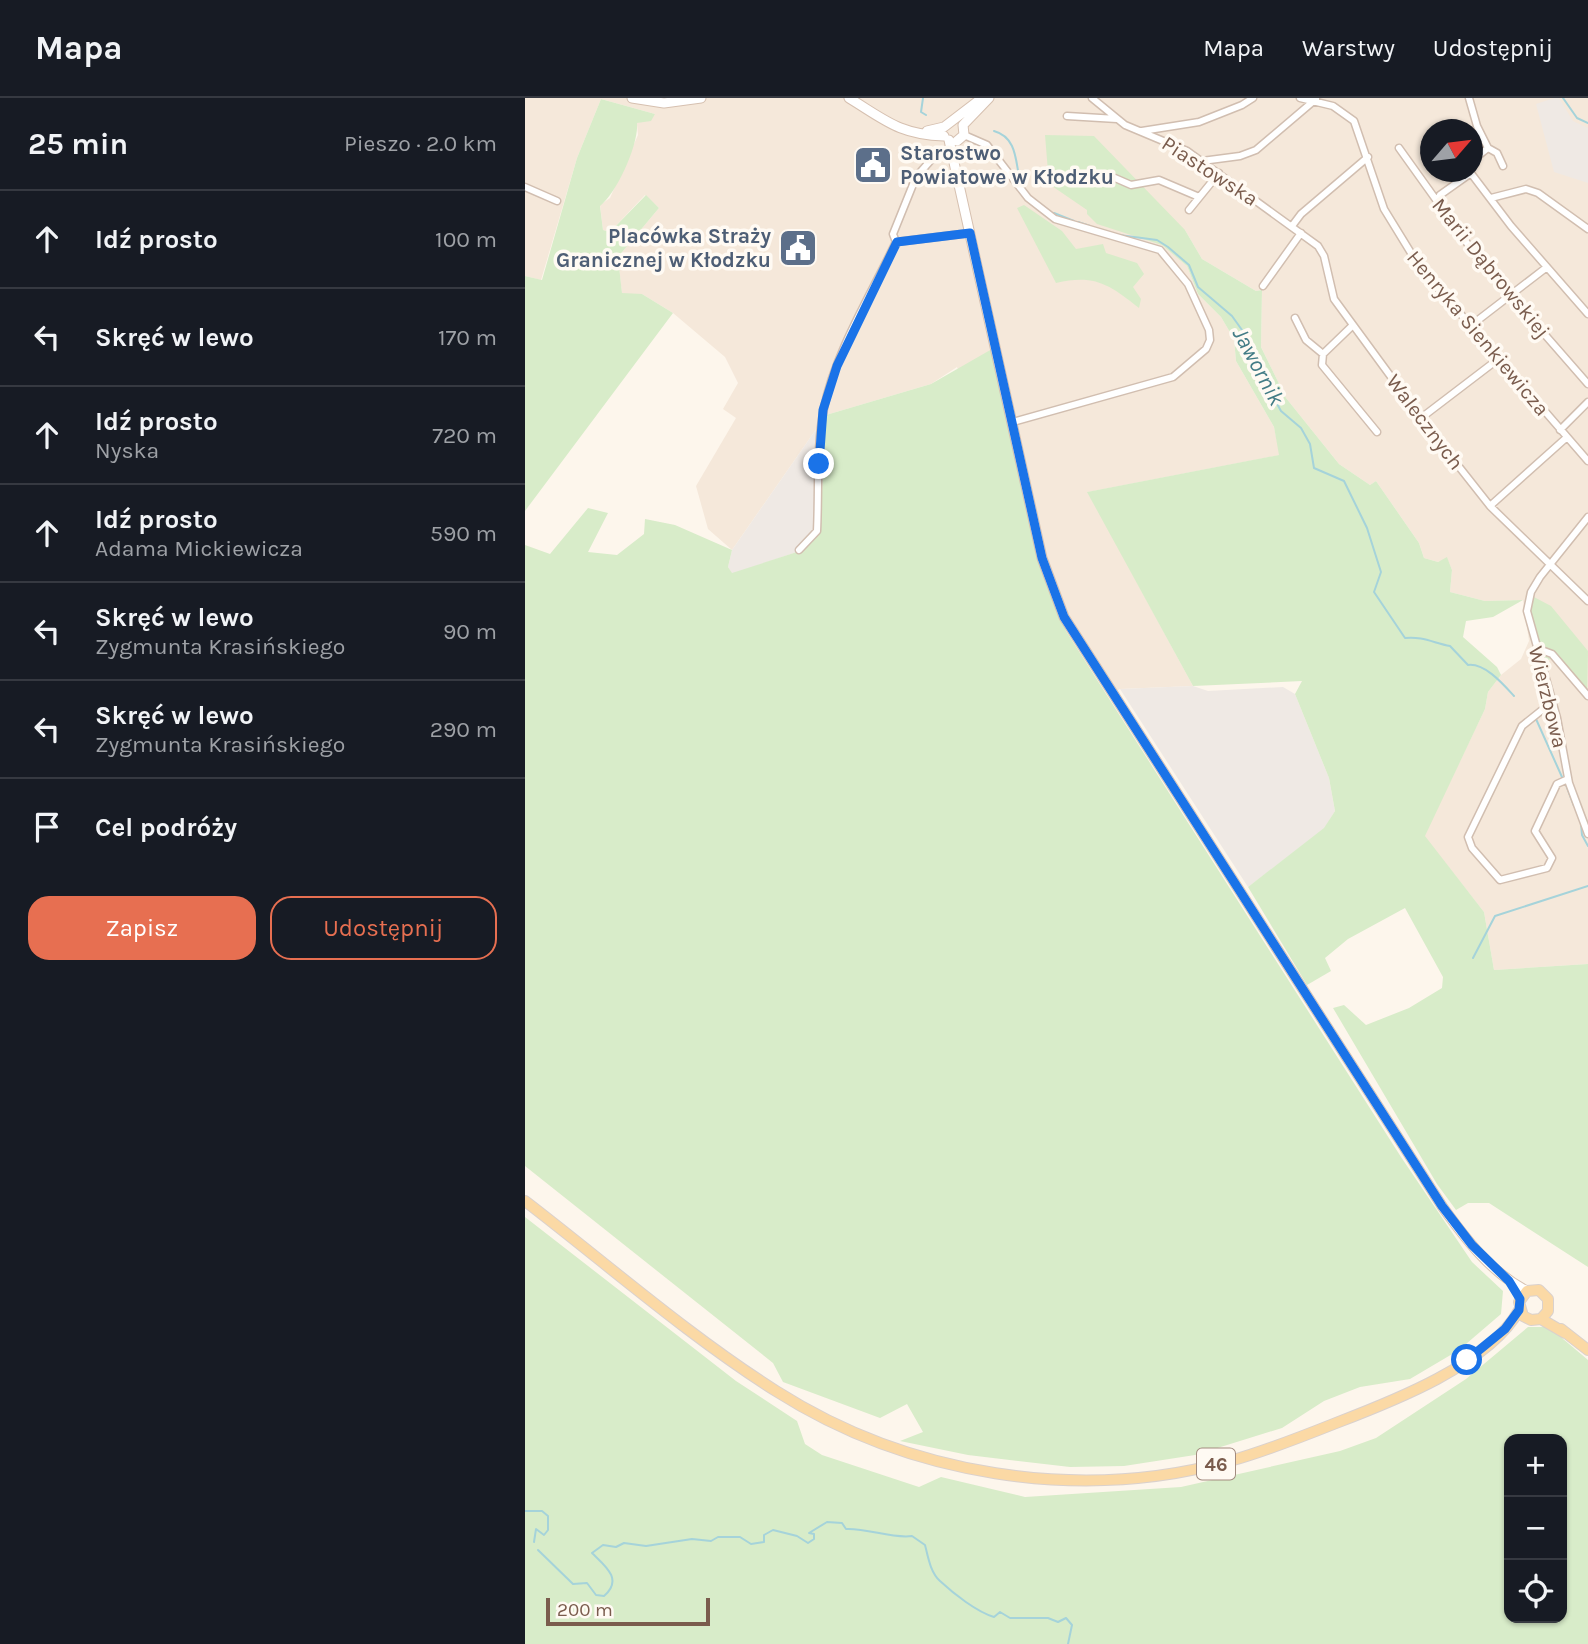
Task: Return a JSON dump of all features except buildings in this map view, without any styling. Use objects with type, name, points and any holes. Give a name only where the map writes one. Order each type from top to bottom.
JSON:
[{"type":"main road","name":"46","points":[[525,1201],[775,1391],[857,1434],[899,1450],[959,1466],[1043,1479],[1098,1480],[1174,1473],[1259,1452],[1398,1398],[1457,1367],[1505,1329],[1523,1305]]},
{"type":"main road","points":[[1545,1315],[1549,1302],[1545,1293],[1536,1289],[1523,1305],[1545,1315],[1588,1350]]},
{"type":"street","points":[[632,98],[664,103],[701,98]]},
{"type":"street","points":[[849,98],[880,120],[904,130],[953,132],[987,145],[1028,198],[1055,219],[1160,250],[1188,284],[1209,330],[1210,340],[1206,349],[1173,377],[1013,422]]},
{"type":"street","points":[[982,98],[953,132],[956,173],[1048,580],[1064,617],[1430,1189],[1472,1245],[1509,1281],[1523,1305]]},
{"type":"street","points":[[953,132],[989,98]]},
{"type":"street","name":"Piastowska","points":[[1092,98],[1117,119],[1175,144],[1202,161],[1292,226]]},
{"type":"street","points":[[1142,131],[1199,122],[1253,98]]},
{"type":"street","name":"Henryka Sienkiewicza","points":[[1300,98],[1315,99],[1338,108],[1351,118],[1368,157],[1382,203],[1419,266],[1497,360],[1588,461]]},
{"type":"street","points":[[1469,98],[1477,126],[1488,148],[1497,153],[1503,166]]},
{"type":"street","points":[[1202,161],[1240,156],[1256,150],[1315,99]]},
{"type":"street","points":[[1067,116],[1117,119]]},
{"type":"street","name":"Marii Dąbrowskiej","points":[[1399,148],[1477,257],[1588,384]]},
{"type":"street","points":[[1483,152],[1488,148]]},
{"type":"street","points":[[1292,226],[1301,214],[1368,157]]},
{"type":"street","points":[[897,242],[893,234],[903,207],[916,177],[931,160]]},
{"type":"street","points":[[1189,210],[1219,173]]},
{"type":"street","points":[[1115,178],[1131,185],[1159,180],[1199,197]]},
{"type":"street","points":[[1437,202],[1440,195],[1458,182]]},
{"type":"street","points":[[1479,182],[1588,314]]},
{"type":"street","points":[[525,187],[557,201]]},
{"type":"street","points":[[1491,198],[1526,189],[1538,192],[1588,229]]},
{"type":"street","name":"Walecznych","points":[[1292,226],[1322,251],[1332,295],[1352,326],[1490,506],[1588,601]]},
{"type":"street","points":[[897,242],[970,233]]},
{"type":"street","points":[[1263,286],[1301,233]]},
{"type":"street","points":[[799,550],[817,531],[819,464],[827,396],[837,366],[897,242]]},
{"type":"street","points":[[1469,327],[1547,267]]},
{"type":"street","points":[[1295,318],[1306,340],[1323,354]]},
{"type":"street","points":[[1352,326],[1323,354],[1322,365],[1377,432]]},
{"type":"street","points":[[1421,418],[1497,360]]},
{"type":"street","points":[[1560,430],[1588,402]]},
{"type":"street","points":[[1490,506],[1566,438]]},
{"type":"street","name":"Wierzbowa","points":[[1588,517],[1539,577],[1527,601],[1528,621],[1552,702],[1568,779],[1588,834]]},
{"type":"street","points":[[1537,653],[1543,651],[1552,654],[1588,696]]},
{"type":"street","points":[[1552,702],[1522,726],[1468,837],[1472,848],[1500,880],[1547,868],[1551,863],[1552,858],[1535,831],[1557,784],[1568,779]]},
{"type":"shaded area","points":[[525,98],[1588,98],[1588,964],[1494,970],[1484,912],[1424,836],[1485,709],[1488,692],[1501,675],[1521,659],[1529,641],[1523,600],[1485,601],[1450,592],[1452,570],[1447,558],[1438,562],[1424,558],[1419,543],[1376,481],[1370,485],[1339,464],[1286,398],[1261,347],[1262,290],[1256,291],[1202,259],[1185,230],[1163,245],[1187,266],[1198,294],[1221,317],[1234,339],[1236,361],[1274,427],[1280,455],[1088,492],[1193,686],[1120,689],[1108,695],[1066,631],[957,367],[931,384],[826,415],[732,550],[708,529],[696,486],[736,418],[723,409],[738,383],[725,357],[673,313],[642,294],[622,294],[618,257],[659,208],[645,195],[610,232],[603,230],[600,205],[610,198],[638,135],[637,123],[655,114],[601,99],[577,158],[541,280],[525,276]]},
{"type":"shaded area","points":[[1559,98],[1573,121],[1588,128],[1588,183],[1554,172],[1536,104]]},
{"type":"shaded area","points":[[826,415],[820,531],[803,550],[732,574],[728,567],[732,550]]},
{"type":"shaded area","points":[[1193,686],[1208,691],[1283,687],[1295,694],[1329,778],[1335,811],[1324,829],[1248,887],[1120,689]]},
{"type":"green space","points":[[601,99],[655,114],[651,121],[637,123],[637,132],[626,168],[607,200],[600,206],[603,230],[610,232],[646,195],[659,208],[618,257],[622,293],[642,294],[673,313],[525,511],[525,276],[542,280],[577,158]]},
{"type":"green space","points":[[1045,135],[1094,136],[1185,230],[1202,259],[1256,291],[1262,290],[1261,347],[1286,398],[1339,464],[1370,485],[1376,481],[1419,543],[1424,558],[1438,562],[1447,557],[1452,570],[1450,592],[1485,601],[1523,600],[1493,617],[1466,621],[1463,637],[1497,667],[1501,675],[1488,692],[1485,709],[1425,836],[1484,912],[1494,970],[1588,964],[1588,1267],[1489,1203],[1468,1203],[1456,1210],[1437,1184],[1333,1008],[1344,1005],[1366,1025],[1409,1008],[1442,988],[1443,977],[1405,908],[1348,939],[1325,958],[1331,971],[1307,985],[1248,887],[1324,828],[1335,811],[1329,778],[1295,694],[1302,681],[1193,686],[1087,492],[1279,455],[1274,427],[1236,361],[1234,339],[1221,317],[1198,294],[1187,266],[1162,245],[1097,224],[1087,214],[1087,210],[1049,184]]},
{"type":"green space","points":[[1024,205],[1062,231],[1076,249],[1103,244],[1106,253],[1137,263],[1144,274],[1133,287],[1141,299],[1139,308],[1101,283],[1081,280],[1056,283],[1017,208]]},
{"type":"green space","points":[[992,349],[1043,570],[1066,631],[1401,1157],[1472,1262],[1503,1291],[1501,1314],[1459,1350],[1410,1379],[1360,1387],[1324,1401],[1282,1428],[1195,1455],[1124,1466],[1070,1467],[968,1455],[900,1441],[923,1432],[907,1404],[880,1418],[783,1382],[773,1363],[525,1166],[525,545],[550,554],[588,508],[608,513],[588,552],[617,555],[644,534],[645,519],[675,525],[732,550],[728,567],[732,573],[803,550],[820,531],[826,415],[931,384]]},
{"type":"green space","points":[[1532,596],[1551,606],[1588,651],[1587,699],[1552,658],[1545,662],[1530,619]]},
{"type":"green space","points":[[525,1217],[736,1381],[797,1421],[805,1444],[822,1455],[919,1487],[941,1477],[1025,1497],[1181,1487],[1340,1451],[1376,1438],[1466,1379],[1528,1327],[1549,1327],[1588,1360],[1588,1644],[525,1644]]},
{"type":"waterway","name":"Jawornik","points":[[923,98],[921,112],[926,115]]},
{"type":"waterway","points":[[1563,98],[1577,118],[1588,123]]},
{"type":"waterway","name":"Jawornik","points":[[994,131],[1012,146],[1021,185]]},
{"type":"waterway","name":"Jawornik","points":[[1054,213],[1074,221]]},
{"type":"waterway","name":"Jawornik","points":[[1078,222],[1090,226]]},
{"type":"waterway","name":"Jawornik","points":[[1119,235],[1157,240],[1168,247],[1189,265],[1198,287],[1232,316],[1247,337],[1260,373],[1281,411],[1301,428],[1310,444],[1314,468],[1344,481],[1367,528],[1381,572],[1374,592],[1405,638],[1450,646],[1468,665],[1487,671],[1514,696]]},
{"type":"waterway","name":"Jawornik","points":[[1536,719],[1562,777]]},
{"type":"waterway","name":"Jawornik","points":[[1566,785],[1574,806]]},
{"type":"waterway","name":"Jawornik","points":[[1581,824],[1582,835],[1588,846]]},
{"type":"waterway","points":[[1473,958],[1495,916],[1588,886]]},
{"type":"waterway","points":[[525,1511],[542,1511],[548,1516],[548,1530],[544,1535],[536,1529],[534,1542]]},
{"type":"waterway","points":[[538,1550],[573,1584],[587,1583],[596,1595],[604,1596],[610,1590],[612,1578],[606,1567],[592,1553],[603,1545],[616,1547],[624,1543],[646,1546],[692,1539],[711,1541],[718,1537],[740,1537],[751,1544],[764,1542],[764,1535],[773,1530],[797,1536],[808,1543],[814,1539],[814,1534],[809,1533],[827,1522],[842,1523],[846,1529],[912,1536],[925,1545],[932,1569],[940,1581],[987,1615],[994,1617],[1000,1612],[1010,1618],[1048,1618],[1058,1622],[1066,1618],[1072,1625],[1068,1644]]},
{"type":"place","name":"Starostwo Powiatowe w Kłodzku","points":[[873,165]]},
{"type":"place","name":"Placówka Straży Granicznej w Kłodzku","points":[[798,248]]},
{"type":"route","points":[[819,464],[823,410],[837,366],[897,242],[970,233],[1042,558],[1064,617],[1442,1206],[1472,1245],[1509,1281],[1520,1299],[1517,1314],[1505,1329],[1467,1360]]}]
